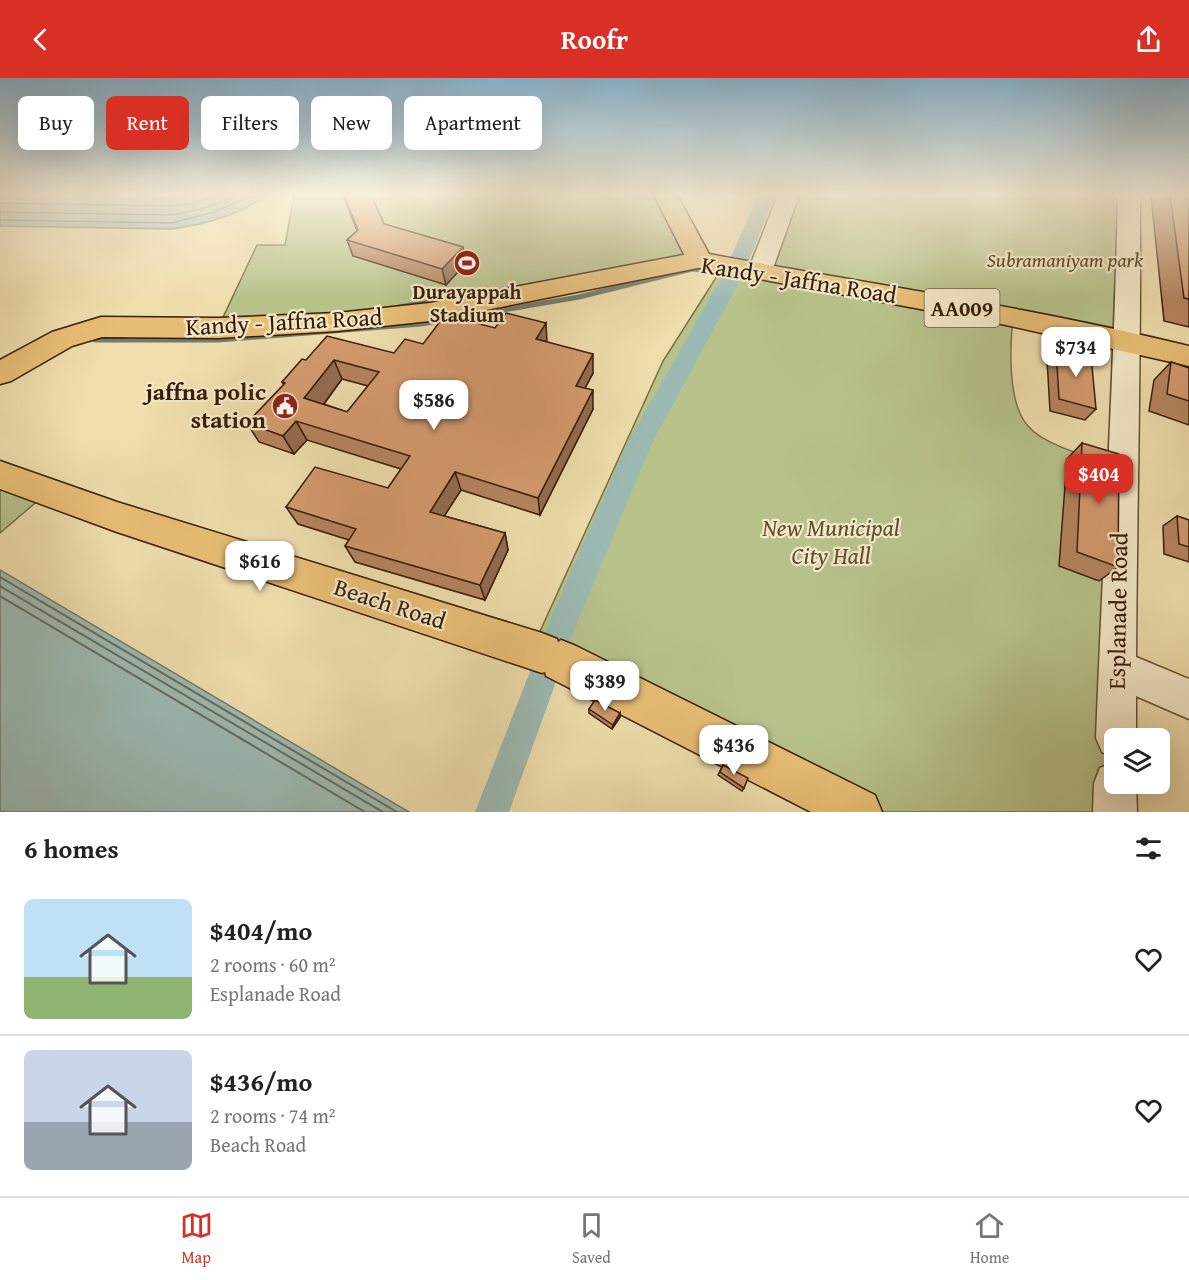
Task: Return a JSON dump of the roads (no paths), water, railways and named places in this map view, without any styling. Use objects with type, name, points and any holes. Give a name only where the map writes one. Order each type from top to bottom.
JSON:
[{"type":"main road","points":[[683,229],[699,260]]},
{"type":"main road","name":"Kandy - Jaffna Road","points":[[0,373],[62,339],[101,327],[218,328],[326,322],[430,312],[699,260],[1128,340],[1189,356]]},
{"type":"main road","name":"Beach Road","points":[[0,475],[117,517],[552,657],[795,778],[858,812]]},
{"type":"street","points":[[760,271],[776,229]]},
{"type":"street","name":"Esplanade Road","points":[[1116,728],[1121,495],[1128,340],[1129,229]]},
{"type":"street","points":[[1117,668],[1189,699]]},
{"type":"street","points":[[1115,794],[1115,812]]},
{"type":"water","points":[[0,570],[409,812],[0,812]]},
{"type":"waterway","points":[[492,812],[565,618],[640,442],[734,273],[753,229]]},
{"type":"waterway","points":[[95,340],[218,340],[421,324],[579,297],[692,269],[731,273]]},
{"type":"waterway","points":[[399,307],[489,292]]},
{"type":"place","name":"Durayappah Stadium","points":[[467,263]]},
{"type":"place","name":"jaffna polic station","points":[[285,406]]},
{"type":"park label","name":"Subramaniyam park","points":[[1065,260]]},
{"type":"park label","name":"New Municipal City Hall","points":[[831,542]]}]
